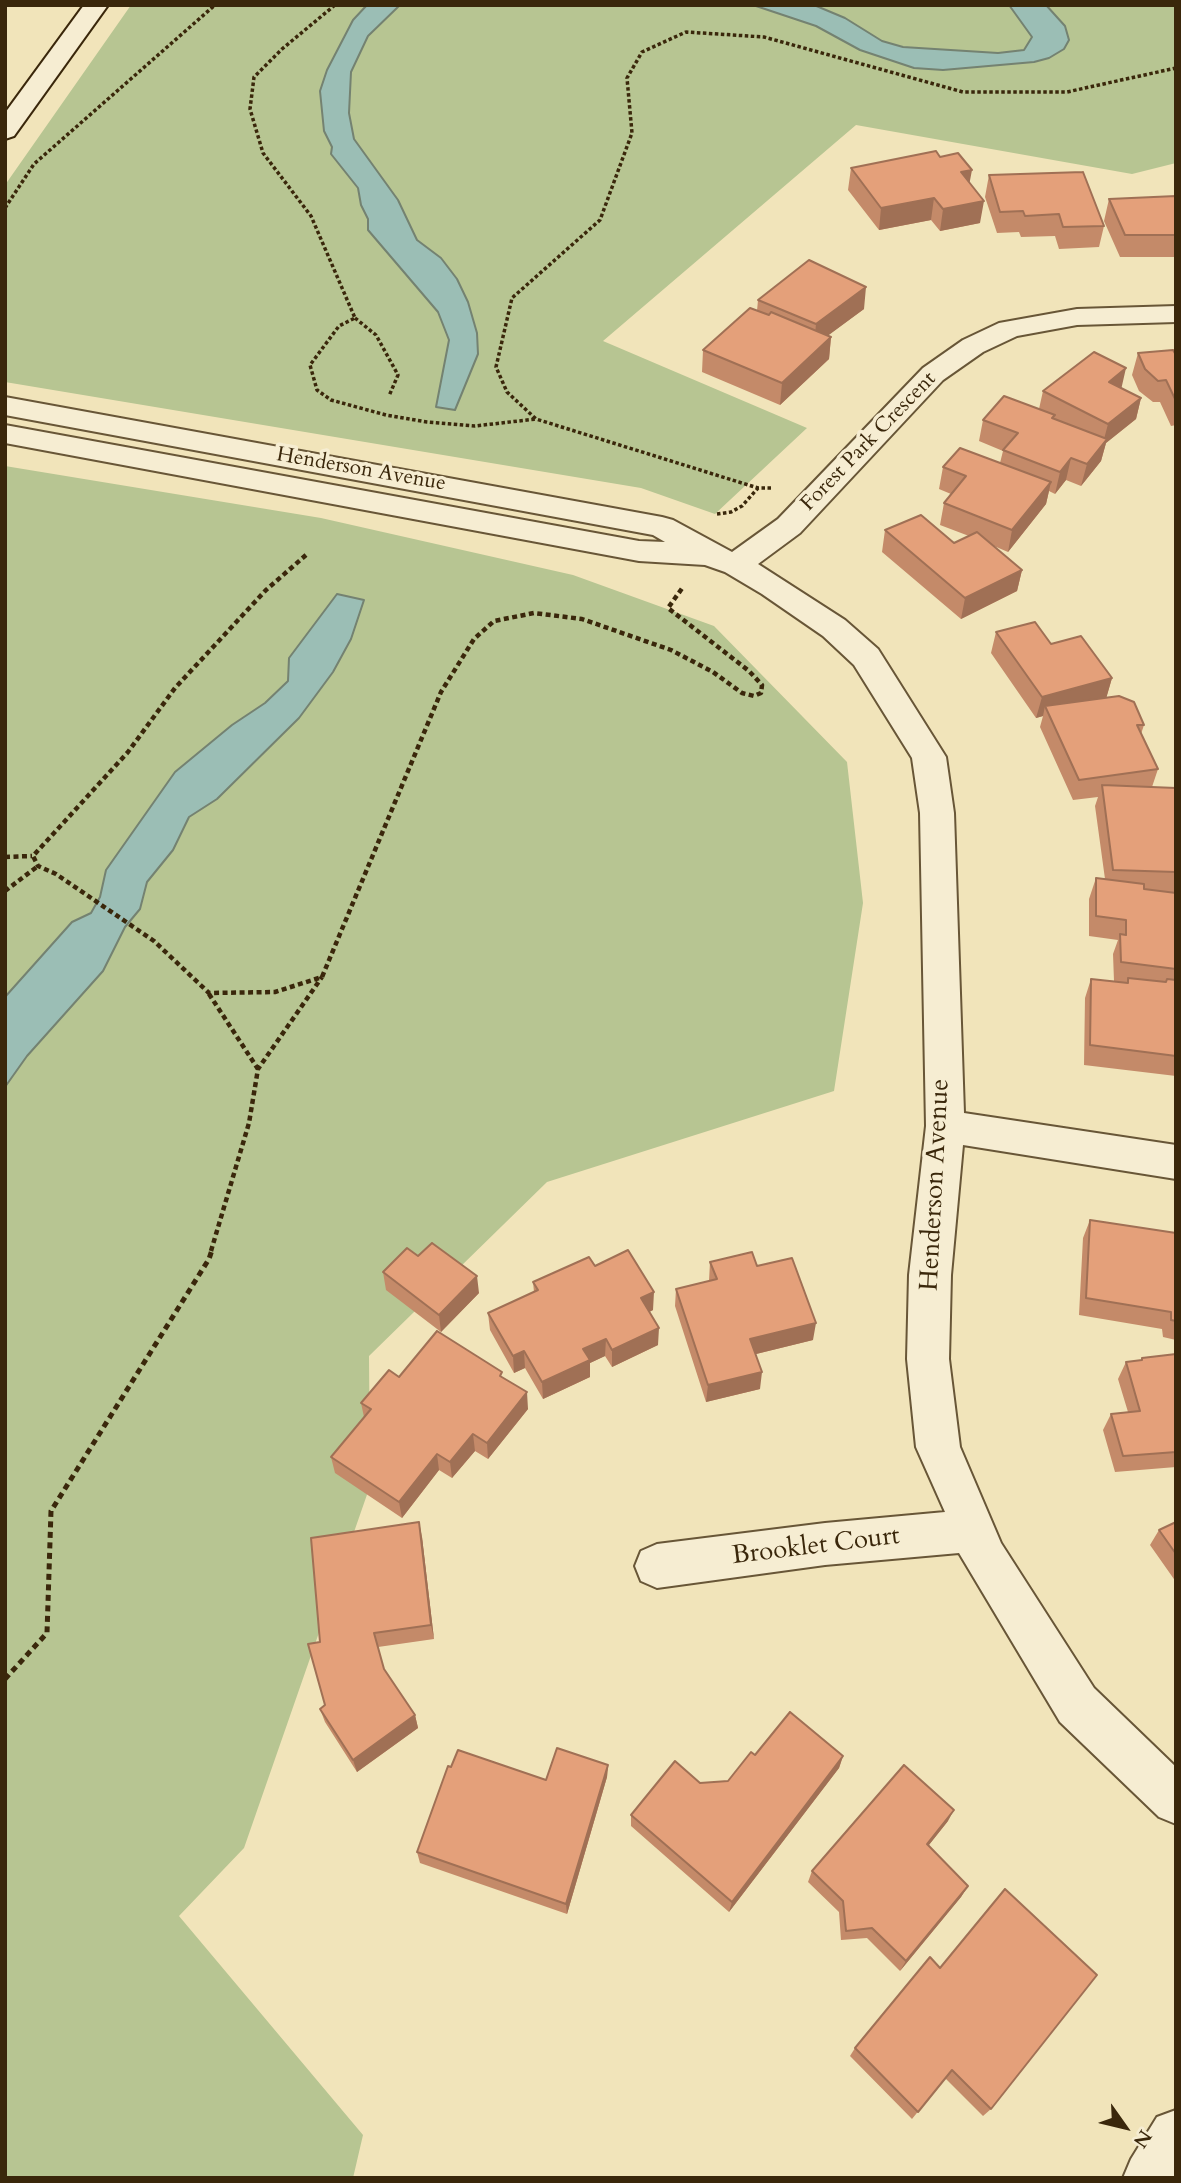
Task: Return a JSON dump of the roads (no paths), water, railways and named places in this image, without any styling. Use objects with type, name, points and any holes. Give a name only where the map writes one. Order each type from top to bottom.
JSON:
[{"type":"street","points":[[5,91],[70,5]]},
{"type":"street","points":[[5,131],[96,5]]},
{"type":"street","name":"Forest Park Crescent","points":[[723,560],[789,526],[933,374],[973,346],[1009,329],[1077,317],[1176,314]]},
{"type":"street","name":"Henderson Avenue","points":[[5,406],[662,527],[773,586],[834,628],[866,657],[929,757],[937,813],[945,1126],[930,1275],[928,1359],[938,1447],[975,1530],[981,1552],[1077,1705],[1176,1800]]},
{"type":"street","name":"Henderson Avenue","points":[[5,434],[639,551],[723,560]]},
{"type":"street","points":[[945,1126],[1176,1162]]},
{"type":"street","name":"Brooklet Court","points":[[657,1566],[836,1543],[975,1530]]},
{"type":"street","points":[[1150,2178],[1176,2136]]},
{"type":"water","points":[[367,5],[400,5],[368,36],[351,72],[349,113],[354,139],[398,200],[417,240],[441,258],[457,279],[468,302],[477,333],[478,354],[455,410],[436,407],[449,340],[438,312],[368,230],[368,219],[361,205],[358,188],[331,154],[332,147],[324,131],[320,91],[327,70],[353,20]]},
{"type":"water","points":[[753,5],[814,5],[845,18],[882,41],[903,47],[998,53],[1024,50],[1032,37],[1009,5],[1046,5],[1065,26],[1069,40],[1064,49],[1049,58],[1034,62],[943,70],[914,68],[860,50],[816,26]]},
{"type":"water","points":[[337,594],[364,600],[351,639],[333,672],[299,718],[217,799],[189,817],[173,850],[147,882],[140,909],[125,927],[103,971],[27,1056],[5,1087],[5,997],[72,922],[91,913],[100,897],[106,870],[175,772],[232,725],[265,703],[288,681],[289,658]]}]
